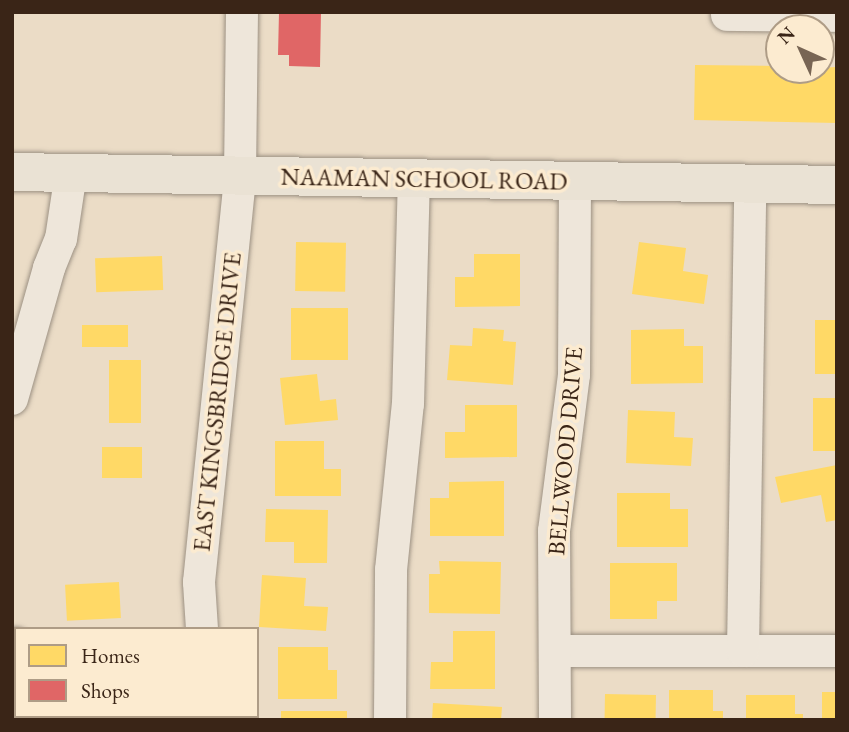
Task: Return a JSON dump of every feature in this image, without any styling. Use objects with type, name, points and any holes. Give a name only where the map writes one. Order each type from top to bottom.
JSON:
[{"type":"main road","name":"NAAMAN SCHOOL ROAD","points":[[12,173],[837,185]]},
{"type":"street","name":"EAST KINGSBRIDGE DRIVE","points":[[202,627],[199,582],[240,175],[242,12]]},
{"type":"street","points":[[727,15],[765,15]]},
{"type":"street","points":[[12,399],[49,268],[61,239],[71,173]]},
{"type":"street","points":[[390,720],[390,570],[408,404],[414,179]]},
{"type":"street","name":"BELLWOOD DRIVE","points":[[555,720],[554,531],[574,375],[575,182]]},
{"type":"street","points":[[743,651],[751,184]]},
{"type":"street","points":[[556,652],[837,651]]},
{"type":"building: Homes","points":[[695,65],[765,66],[765,84],[835,84],[837,67],[837,123],[694,120]]},
{"type":"building: Homes","points":[[296,242],[346,243],[345,292],[295,291]]},
{"type":"building: Homes","points":[[639,242],[686,248],[683,271],[708,275],[704,304],[632,294]]},
{"type":"building: Homes","points":[[474,254],[520,254],[520,306],[455,307],[455,277],[474,277]]},
{"type":"building: Homes","points":[[162,256],[163,290],[96,292],[95,258]]},
{"type":"building: Homes","points":[[291,308],[348,308],[348,360],[291,360]]},
{"type":"building: Homes","points":[[815,320],[837,320],[837,374],[815,374]]},
{"type":"building: Homes","points":[[82,325],[128,325],[128,347],[82,347]]},
{"type":"building: Homes","points":[[473,328],[504,330],[503,341],[516,342],[513,385],[447,380],[450,345],[472,346]]},
{"type":"building: Homes","points":[[684,329],[684,346],[703,346],[703,383],[631,384],[631,330]]},
{"type":"building: Homes","points":[[109,360],[141,360],[141,423],[109,423]]},
{"type":"building: Homes","points":[[317,374],[320,401],[336,399],[338,420],[285,425],[280,378]]},
{"type":"building: Homes","points":[[813,398],[837,398],[837,451],[813,451]]},
{"type":"building: Homes","points":[[465,405],[517,405],[517,457],[445,458],[445,432],[465,432]]},
{"type":"building: Homes","points":[[628,410],[675,412],[674,437],[693,438],[691,466],[626,463]]},
{"type":"building: Homes","points":[[275,441],[324,441],[324,469],[341,469],[341,496],[275,496]]},
{"type":"building: Homes","points":[[102,447],[142,447],[142,478],[102,478]]},
{"type":"building: Homes","points":[[837,465],[837,520],[826,522],[821,495],[781,503],[775,477]]},
{"type":"building: Homes","points":[[504,481],[504,536],[430,536],[430,498],[449,498],[449,482]]},
{"type":"building: Homes","points":[[617,493],[670,493],[670,509],[688,509],[688,547],[617,547]]},
{"type":"building: Homes","points":[[266,509],[328,510],[327,563],[294,563],[294,542],[265,542]]},
{"type":"building: Homes","points":[[439,561],[501,562],[500,614],[429,613],[429,574],[440,574]]},
{"type":"building: Homes","points":[[610,563],[677,563],[677,601],[657,601],[657,619],[610,619]]},
{"type":"building: Homes","points":[[262,575],[306,578],[304,606],[328,607],[326,631],[259,627]]},
{"type":"building: Homes","points":[[119,582],[121,618],[67,621],[65,585]]},
{"type":"building: Homes","points":[[453,631],[495,631],[495,689],[430,689],[431,662],[453,662]]},
{"type":"building: Homes","points":[[278,647],[328,647],[328,670],[337,670],[337,699],[278,699]]},
{"type":"building: Homes","points":[[669,690],[713,690],[713,711],[723,711],[723,720],[669,720]]},
{"type":"building: Homes","points":[[822,692],[837,692],[837,720],[822,720]]},
{"type":"building: Homes","points":[[605,694],[656,695],[656,720],[605,720]]},
{"type":"building: Homes","points":[[746,695],[795,695],[795,714],[803,714],[803,720],[746,720]]},
{"type":"building: Homes","points":[[433,703],[502,707],[501,720],[432,720]]},
{"type":"building: Homes","points":[[281,711],[347,711],[347,720],[281,720]]},
{"type":"building: Homes","points":[[25,718],[79,718],[79,720]]},
{"type":"building: Homes","points":[[94,718],[148,718],[148,720]]},
{"type":"building: Shops","points":[[279,12],[321,12],[320,67],[289,66],[289,55],[278,55]]}]
